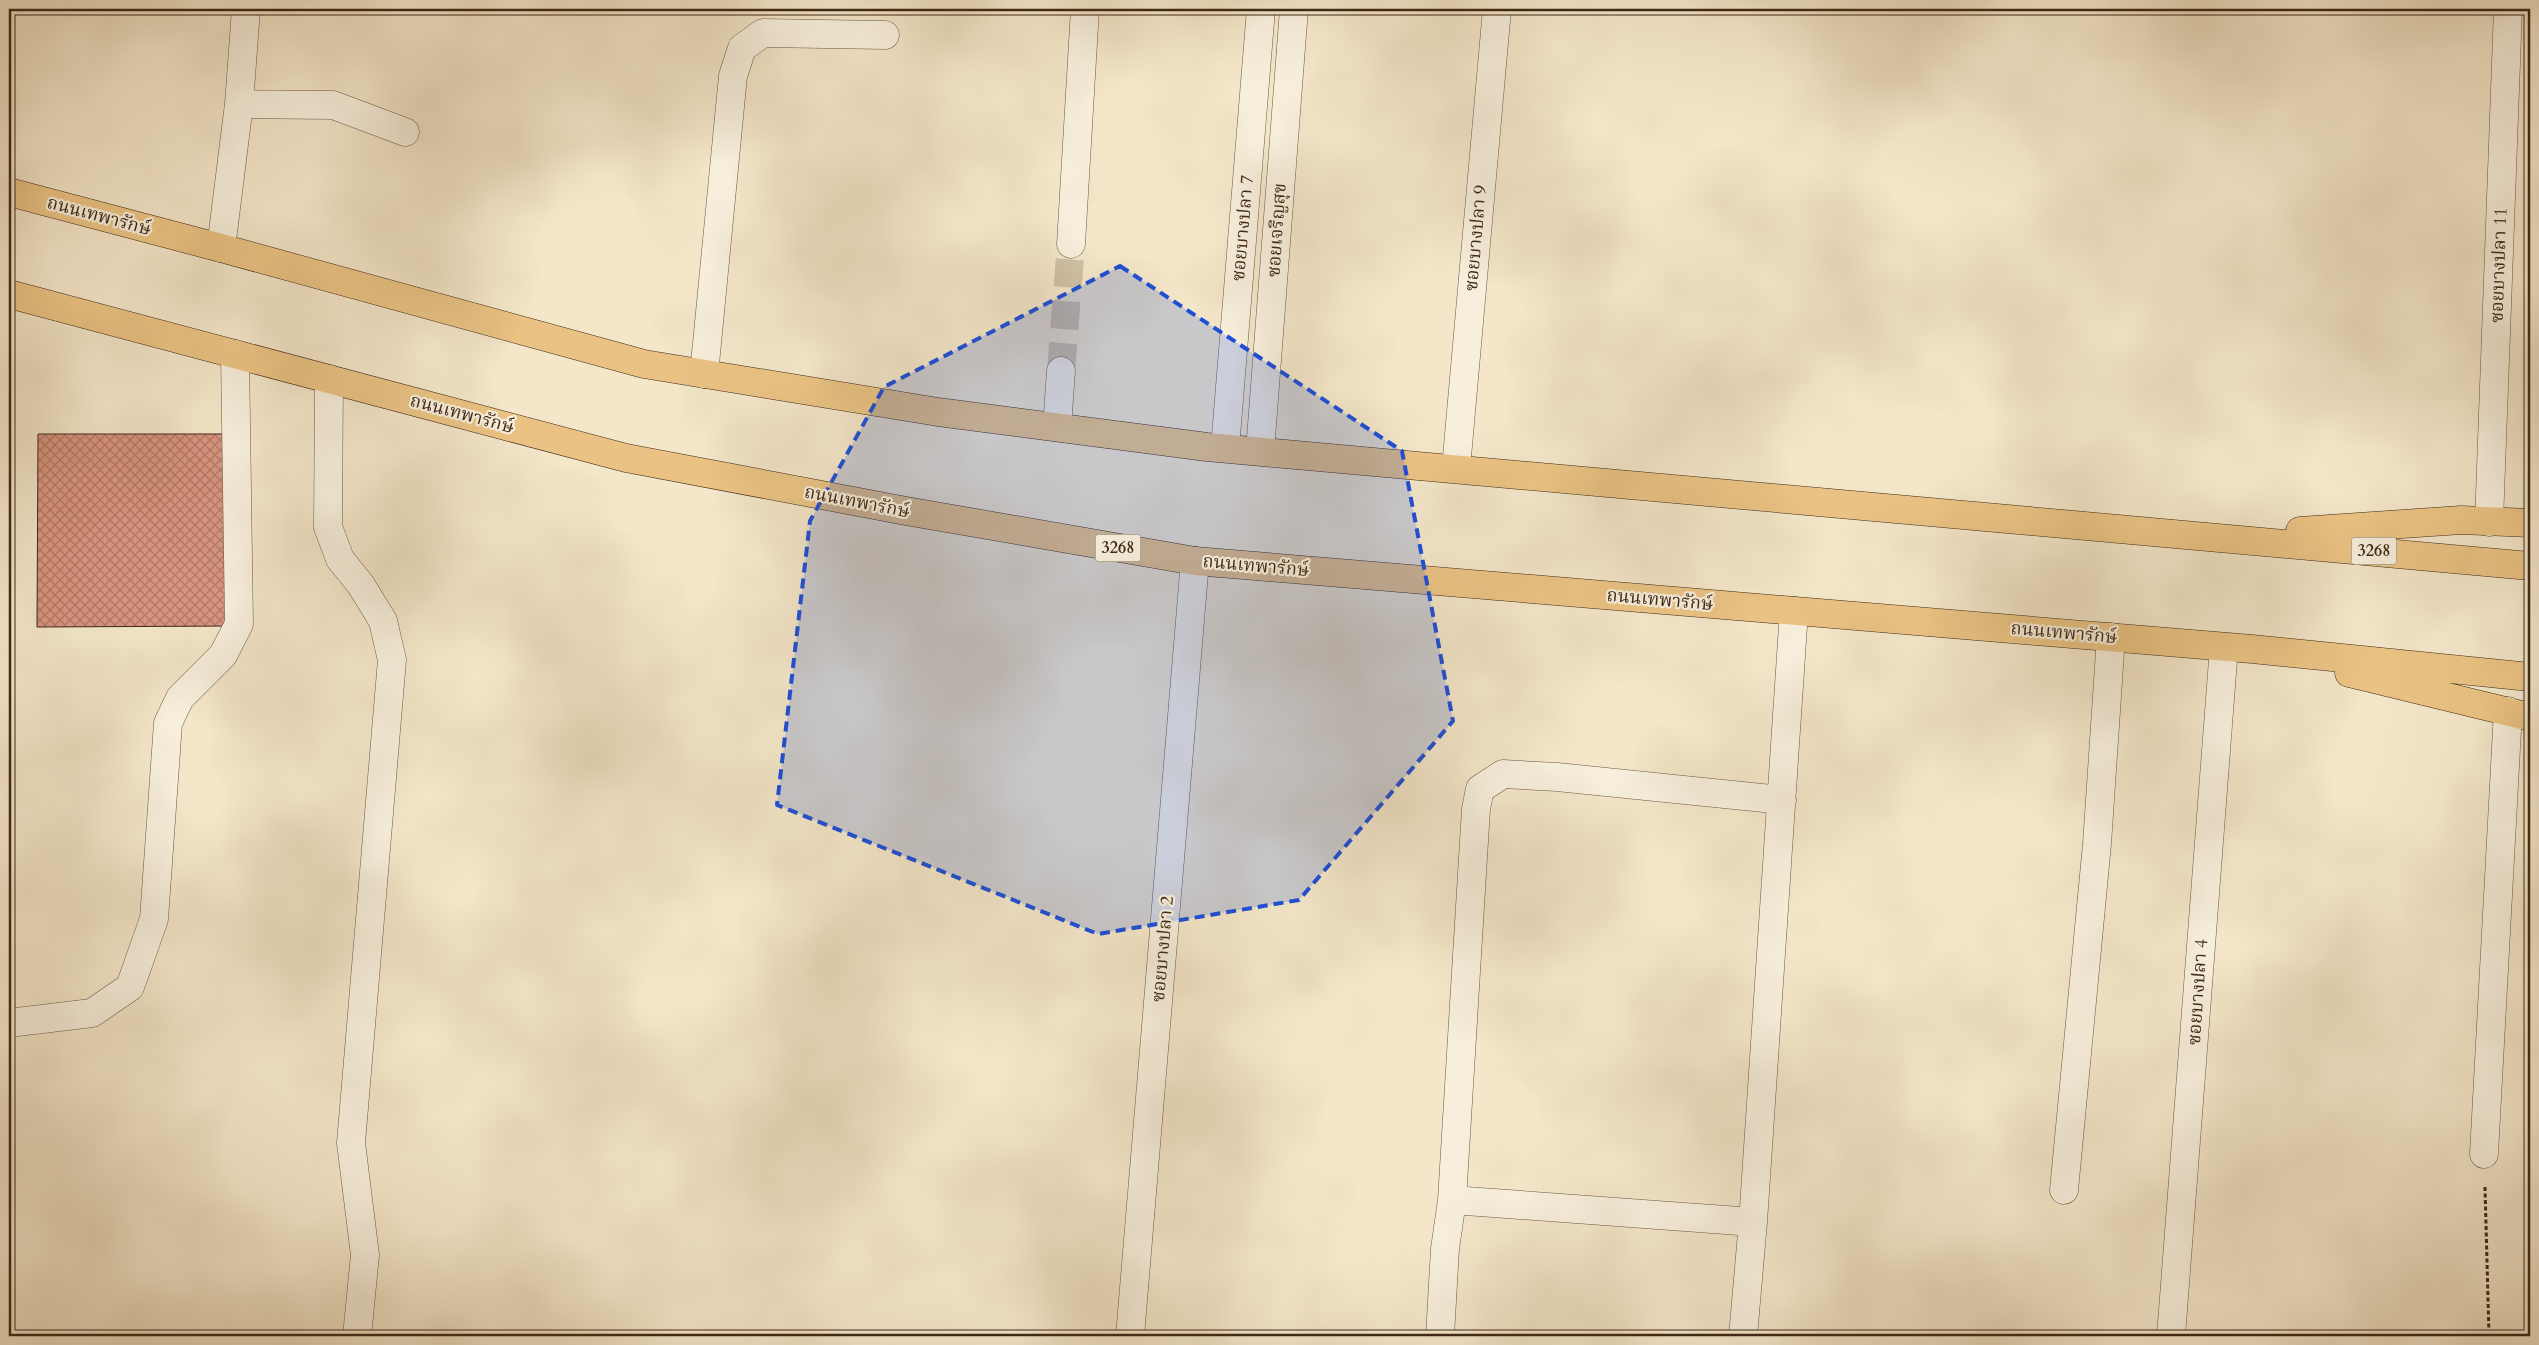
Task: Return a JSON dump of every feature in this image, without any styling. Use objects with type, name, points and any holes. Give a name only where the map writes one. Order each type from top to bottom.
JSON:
[{"type":"main road","name":"ถนนเทพารักษ์","points":[[9,192],[644,364],[938,412],[1225,448],[2530,566]]},
{"type":"main road","name":"ถนนเทพารักษ์","points":[[9,294],[626,458],[916,513],[1195,561],[2252,649],[2530,676]]},
{"type":"main road","points":[[2219,537],[2461,520],[2530,523]]},
{"type":"main road","points":[[2252,649],[2519,714]]},
{"type":"street","points":[[221,248],[240,104],[246,9]]},
{"type":"street","points":[[1071,244],[1085,9]]},
{"type":"street","name":"ซอยบางปลา 7","points":[[1225,448],[1261,9]]},
{"type":"street","name":"ซอยเจริญสุข","points":[[1260,451],[1294,9]]},
{"type":"street","name":"ซอยบางปลา 9","points":[[1456,468],[1497,9]]},
{"type":"street","name":"ซอยบางปลา 11","points":[[2489,522],[2508,9]]},
{"type":"street","points":[[704,374],[733,76],[742,48],[763,33],[886,35]]},
{"type":"street","points":[[240,104],[333,105],[405,132]]},
{"type":"street","points":[[9,1023],[92,1013],[130,988],[154,919],[168,723],[180,698],[223,655],[239,624],[235,354]]},
{"type":"street","points":[[1057,427],[1061,371]]},
{"type":"street","points":[[330,379],[328,527],[340,559],[361,585],[384,621],[392,660],[351,1143],[365,1255],[357,1336]]},
{"type":"street","name":"ซอยบางปลา 2","points":[[1130,1336],[1195,561]]},
{"type":"street","points":[[1743,1336],[1753,1222],[1794,611]]},
{"type":"street","points":[[2064,1190],[2097,844],[2111,637]]},
{"type":"street","name":"ซอยบางปลา 4","points":[[2171,1336],[2224,647]]},
{"type":"street","points":[[2484,1154],[2519,714]]},
{"type":"street","points":[[1440,1336],[1445,1249],[1452,1200],[1476,809],[1480,789],[1503,774],[1556,776],[1782,800]]},
{"type":"street","points":[[1452,1200],[1753,1222]]},
{"type":"path","points":[[2484,1154],[2489,1336]]},
{"type":"highlighted area","points":[[1120,266],[1402,451],[1453,721],[1299,900],[1098,934],[777,805],[810,521],[884,387]]},
{"type":"building","points":[[38,434],[231,434],[234,626],[37,627]]},
{"type":"tunnel","points":[[1061,371],[1071,244]]}]
